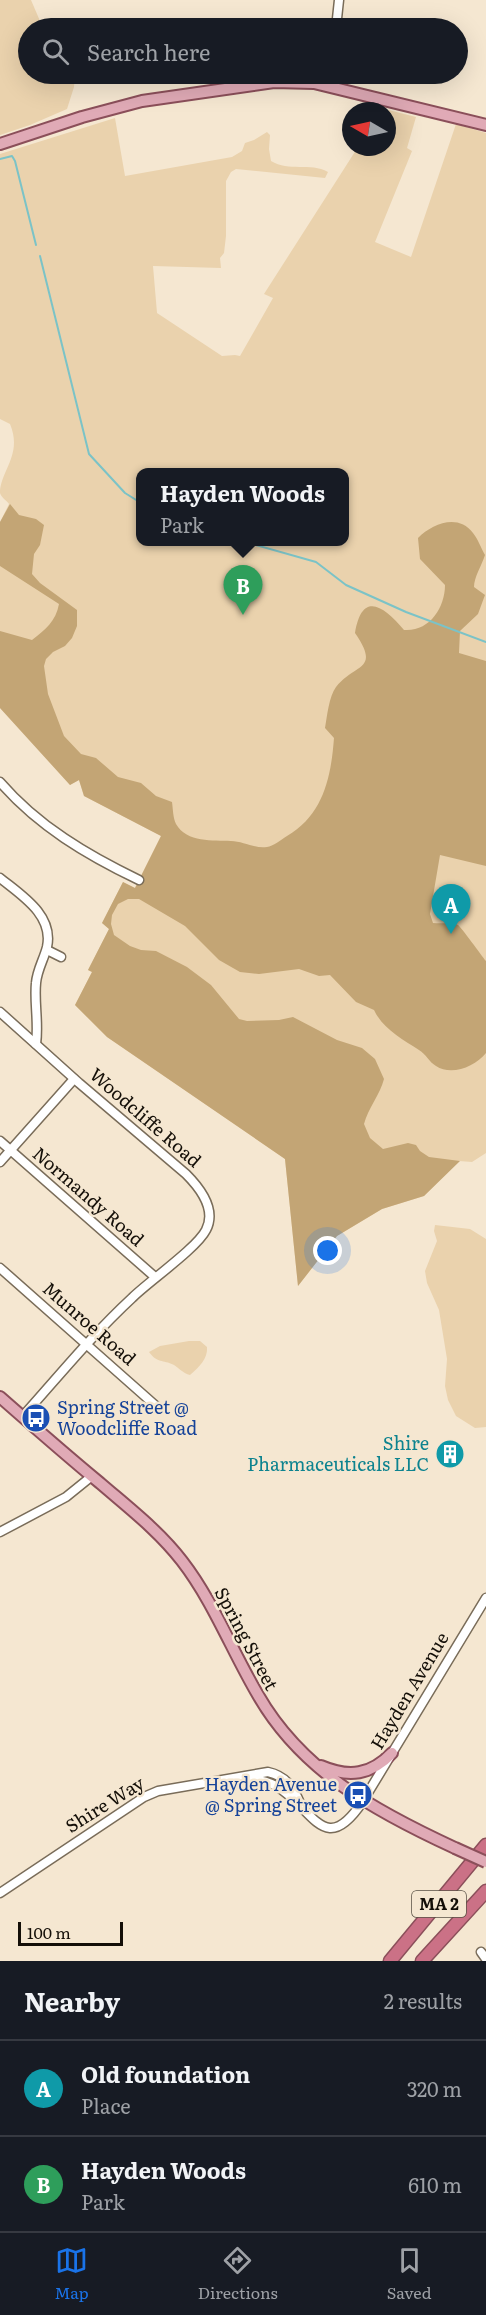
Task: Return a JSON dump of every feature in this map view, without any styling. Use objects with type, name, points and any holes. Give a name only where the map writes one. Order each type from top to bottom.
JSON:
[{"type":"highway","name":"MA 2","points":[[390,1961],[486,1845]]},
{"type":"highway","name":"MA 2","points":[[422,1961],[486,1891]]},
{"type":"main road","points":[[0,144],[82,117],[142,101],[260,84]]},
{"type":"main road","points":[[318,84],[486,125]]},
{"type":"main road","name":"Spring Street","points":[[0,1397],[138,1514],[182,1561],[202,1592],[268,1712],[288,1739],[310,1761],[363,1801],[403,1824],[486,1862]]},
{"type":"main road","points":[[310,1761],[336,1772],[354,1774],[376,1766],[392,1752]]},
{"type":"street","points":[[337,18],[339,0]]},
{"type":"street","points":[[0,782],[44,825],[106,864],[139,880]]},
{"type":"street","points":[[0,878],[28,899],[43,919],[48,933],[46,950],[36,982],[38,1026],[36,1044]]},
{"type":"street","points":[[46,950],[61,957]]},
{"type":"street","name":"Woodcliffe Road","points":[[0,1012],[74,1079],[186,1174],[200,1189],[208,1206],[210,1218],[206,1230],[198,1240],[155,1277],[86,1344],[22,1417]]},
{"type":"street","points":[[0,1162],[74,1079]]},
{"type":"street","name":"Normandy Road","points":[[0,1141],[155,1277]]},
{"type":"street","name":"Munroe Road","points":[[0,1268],[156,1406]]},
{"type":"street","points":[[0,1532],[66,1497],[92,1476]]},
{"type":"street","name":"Hayden Avenue","points":[[363,1801],[486,1598]]},
{"type":"street","name":"Shire Way","points":[[0,1893],[151,1793],[169,1788],[240,1778],[272,1784],[300,1804],[316,1823],[335,1828],[346,1823],[363,1801]]},
{"type":"shaded area","points":[[0,0],[31,0],[39,18],[18,18],[18,84],[74,84],[74,87],[67,109],[0,135]]},
{"type":"shaded area","points":[[396,112],[416,117],[407,148],[412,151],[375,242],[411,257],[456,124],[486,133],[486,1153],[472,1162],[459,1161],[424,1196],[382,1209],[337,1236],[298,1286],[285,1159],[107,1037],[75,1005],[92,972],[88,970],[109,929],[102,923],[123,882],[135,888],[161,836],[84,796],[79,780],[70,785],[0,708],[0,522],[9,504],[0,493],[14,445],[10,424],[0,419],[0,154],[115,118],[125,176],[232,157],[242,151],[245,143],[267,132],[270,135],[271,161],[285,166],[321,169],[328,172],[325,178],[236,169],[231,172],[226,181],[226,236],[224,253],[220,258],[221,268],[153,266],[157,313],[222,356],[240,356],[273,298],[264,294],[352,156],[396,156]]},
{"type":"shaded area","points":[[10,504],[19,515],[36,519],[44,525],[40,545],[34,554],[32,574],[40,583],[77,610],[77,626],[72,638],[65,646],[53,652],[46,659],[44,666],[48,694],[64,736],[81,754],[96,758],[118,777],[141,783],[156,796],[172,802],[176,824],[187,835],[209,840],[236,841],[258,847],[272,845],[299,827],[317,806],[323,794],[334,738],[325,728],[329,707],[336,687],[365,660],[366,654],[355,633],[363,611],[375,606],[389,614],[404,630],[413,630],[428,623],[439,610],[445,585],[420,559],[418,538],[430,528],[438,525],[460,523],[473,533],[485,555],[474,587],[485,595],[478,614],[460,631],[459,653],[486,661],[486,866],[440,855],[430,914],[433,923],[458,925],[486,961],[486,1053],[481,1058],[469,1066],[456,1070],[442,1069],[388,1028],[374,1010],[356,1002],[330,975],[319,976],[299,969],[259,974],[240,972],[219,960],[185,926],[139,899],[128,899],[118,904],[112,915],[111,924],[114,935],[130,946],[141,950],[156,951],[187,967],[211,985],[239,1019],[279,1020],[293,1017],[337,1040],[362,1048],[375,1059],[384,1079],[364,1124],[370,1138],[383,1149],[408,1143],[416,1145],[429,1157],[460,1161],[424,1196],[382,1209],[337,1236],[298,1286],[285,1159],[107,1037],[75,1005],[92,972],[88,970],[109,929],[102,923],[123,882],[135,888],[161,836],[84,796],[79,780],[70,785],[0,708],[0,631],[32,640],[53,620],[59,604],[0,566],[0,522]]},
{"type":"shaded area","points":[[435,1225],[470,1229],[486,1239],[486,1427],[475,1428],[456,1416],[448,1400],[445,1386],[447,1359],[439,1310],[427,1283],[425,1271],[437,1241]]},
{"type":"shaded area","points":[[200,1341],[207,1347],[200,1366],[190,1375],[174,1365],[158,1360],[149,1352],[160,1346]]},
{"type":"waterway","points":[[0,159],[12,156],[15,161],[36,245]]},
{"type":"waterway","points":[[40,256],[89,454],[125,493],[136,500]]},
{"type":"waterway","points":[[259,546],[316,562],[346,585],[406,612],[486,642]]},
{"type":"place","name":"Hayden Woods","points":[[243,615]]},
{"type":"place","name":"Old foundation","points":[[451,934]]},
{"type":"place","name":"Spring Street @ Woodcliffe Road","points":[[36,1418]]},
{"type":"place","name":"Shire Pharmaceuticals LLC","points":[[450,1454]]},
{"type":"place","name":"Hayden Avenue @ Spring Street","points":[[358,1795]]}]
